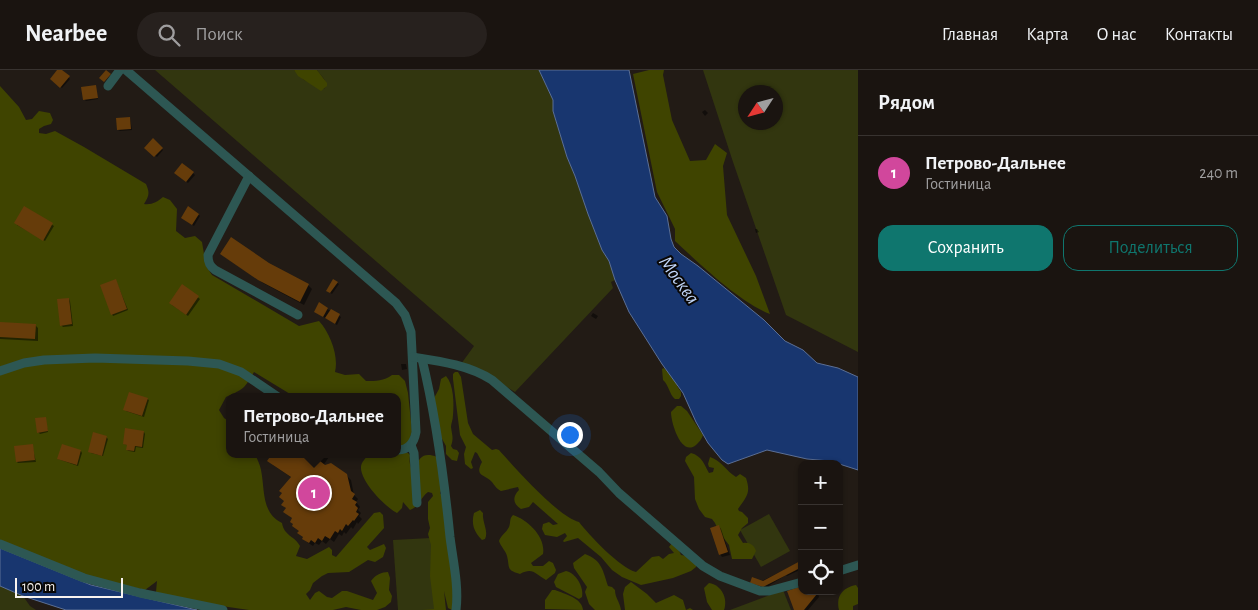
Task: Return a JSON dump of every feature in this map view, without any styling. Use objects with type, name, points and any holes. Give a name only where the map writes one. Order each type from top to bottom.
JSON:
[{"type":"street","points":[[108,86],[120,70]]},
{"type":"street","points":[[126,70],[396,303],[408,323],[417,358],[429,391],[447,506],[456,587],[456,610]]},
{"type":"street","points":[[249,176],[208,255],[210,267],[298,315]]},
{"type":"street","points":[[0,371],[24,363],[44,360],[95,358],[188,361],[219,364],[241,372],[272,393]]},
{"type":"street","points":[[401,449],[411,445],[416,432],[417,358]]},
{"type":"street","points":[[417,358],[446,362],[492,380],[599,472],[619,493],[703,566],[720,576],[764,591],[798,583]]},
{"type":"street","points":[[411,445],[414,453],[416,503]]},
{"type":"street","points":[[0,544],[84,578],[140,593],[223,610]]},
{"type":"street","points":[[843,570],[858,565]]},
{"type":"green space","points":[[155,70],[294,70],[304,80],[324,89],[326,86],[325,81],[317,70],[539,70],[553,100],[553,111],[567,157],[602,250],[609,261],[615,280],[611,282],[613,288],[515,392],[483,372],[461,364],[474,346]]},
{"type":"green space","points":[[703,70],[858,70],[858,352],[786,315]]},
{"type":"green space","points":[[769,514],[790,551],[761,567],[740,530]]},
{"type":"green space","points":[[431,538],[436,610],[398,610],[393,540]]},
{"type":"green space","points":[[0,586],[23,596],[30,606],[36,610],[0,610]]},
{"type":"green space","points":[[783,590],[791,610],[730,610]]},
{"type":"shaded area","points":[[294,70],[317,70],[327,83],[327,86],[321,91],[298,76]]},
{"type":"shaded area","points":[[649,70],[664,70],[663,75],[672,120],[690,161],[706,160],[715,144],[727,153],[723,166],[727,215],[756,276],[770,314],[733,292],[675,241],[675,229],[657,192],[633,74]]},
{"type":"shaded area","points":[[0,86],[19,107],[26,120],[32,119],[39,111],[50,113],[53,120],[51,124],[39,129],[39,133],[46,134],[55,131],[146,184],[148,194],[144,204],[154,203],[163,197],[170,200],[177,209],[176,231],[185,238],[195,236],[202,242],[206,266],[212,275],[299,326],[319,321],[333,345],[336,359],[335,372],[345,375],[359,374],[366,381],[380,380],[392,375],[399,375],[405,381],[408,393],[412,431],[408,445],[401,447],[401,393],[288,393],[254,372],[243,388],[235,393],[226,393],[226,397],[219,410],[226,419],[226,458],[257,458],[261,468],[267,507],[275,519],[282,523],[285,531],[300,546],[296,556],[307,559],[329,547],[332,550],[332,555],[336,557],[374,513],[380,512],[383,515],[384,528],[367,547],[370,550],[384,544],[386,548],[383,557],[375,562],[368,560],[349,572],[328,573],[313,583],[306,594],[310,600],[319,591],[332,598],[342,591],[347,591],[373,600],[377,593],[371,581],[379,574],[388,572],[390,578],[389,590],[392,596],[391,602],[377,610],[361,610],[346,607],[333,610],[249,610],[194,602],[156,592],[157,581],[145,590],[77,574],[0,541]]},
{"type":"shaded area","points":[[664,368],[677,382],[681,392],[679,399],[673,397],[663,380],[662,369]]},
{"type":"shaded area","points":[[455,372],[458,372],[461,377],[468,423],[473,434],[492,450],[499,450],[548,501],[559,511],[579,522],[614,558],[636,572],[652,557],[659,556],[663,559],[669,554],[674,553],[669,547],[672,543],[676,544],[681,555],[696,561],[696,567],[673,578],[641,585],[622,577],[612,570],[601,557],[578,538],[564,542],[567,536],[565,533],[557,537],[545,535],[542,529],[543,524],[549,522],[553,525],[558,524],[533,502],[529,507],[521,509],[518,507],[514,500],[519,490],[518,487],[501,491],[498,489],[489,479],[481,475],[479,470],[482,462],[475,452],[471,462],[473,468],[471,469],[465,464],[464,454],[466,447],[460,435],[453,379]]},
{"type":"shaded area","points":[[446,376],[451,384],[453,395],[451,427],[453,439],[451,446],[459,453],[457,461],[452,460],[446,454],[446,446],[441,437],[433,400],[439,389],[441,379]]},
{"type":"shaded area","points":[[677,406],[681,406],[687,411],[703,435],[696,445],[686,446],[681,443],[678,437],[671,412]]},
{"type":"shaded area","points":[[401,452],[408,453],[410,455],[413,488],[416,469],[420,459],[429,455],[437,457],[442,489],[440,493],[443,497],[454,587],[452,610],[448,608],[444,591],[446,610],[422,610],[434,609],[430,576],[431,545],[428,534],[430,528],[428,502],[433,496],[432,493],[428,492],[416,507],[410,510],[403,502],[402,508],[397,513],[386,505],[369,486],[362,473],[362,463],[366,458],[401,458]]},
{"type":"shaded area","points":[[691,453],[700,458],[709,473],[713,472],[714,468],[709,467],[710,457],[718,461],[736,477],[740,474],[746,478],[747,494],[738,509],[748,518],[748,523],[738,535],[743,543],[751,544],[754,547],[756,551],[752,559],[732,559],[729,545],[715,523],[712,519],[705,517],[699,509],[695,499],[694,477],[685,461],[686,457]]},
{"type":"shaded area","points":[[480,510],[483,513],[486,533],[485,539],[482,540],[475,531],[473,524],[474,513]]},
{"type":"shaded area","points":[[513,515],[530,525],[542,541],[543,554],[531,563],[533,566],[543,566],[549,561],[553,563],[556,570],[555,573],[546,580],[531,571],[520,574],[509,568],[506,554],[499,541],[509,527]]},
{"type":"shaded area","points":[[585,554],[595,559],[601,567],[608,586],[615,590],[621,610],[595,610],[589,604],[585,592],[587,587],[574,568],[573,563]]},
{"type":"shaded area","points":[[566,571],[576,577],[580,585],[582,597],[579,599],[556,587],[554,582],[558,574]]},
{"type":"shaded area","points":[[631,582],[656,603],[674,595],[683,600],[686,610],[625,610],[623,594],[625,587]]},
{"type":"shaded area","points":[[709,583],[714,584],[723,593],[725,601],[724,610],[712,610],[707,602],[704,588]]},
{"type":"shaded area","points":[[856,585],[858,588],[858,604],[853,606],[853,610],[839,610],[839,597],[843,595],[843,592]]},
{"type":"shaded area","points":[[552,590],[576,599],[580,602],[583,610],[545,609],[545,600]]},
{"type":"water","name":"Москва","points":[[539,70],[629,70],[655,197],[667,216],[674,247],[764,320],[785,341],[803,350],[817,363],[838,368],[858,377],[858,470],[843,465],[843,460],[807,459],[767,450],[728,464],[722,460],[708,443],[683,393],[629,312],[609,261],[602,250],[567,157],[553,111],[553,100]]},
{"type":"water","points":[[0,548],[91,585],[197,610],[66,610],[23,596],[0,586]]},
{"type":"building","points":[[57,70],[62,70],[70,76],[60,88],[50,79]]},
{"type":"building","points":[[106,70],[111,74],[104,82],[99,78]]},
{"type":"building","points":[[96,85],[98,98],[83,100],[81,87]]},
{"type":"building","points":[[130,117],[131,129],[117,130],[116,118]]},
{"type":"building","points":[[153,138],[163,148],[154,157],[144,148]]},
{"type":"building","points":[[182,163],[194,172],[186,182],[174,173]]},
{"type":"building","points":[[24,206],[53,223],[43,241],[14,223]]},
{"type":"building","points":[[188,206],[199,214],[192,225],[181,218]]},
{"type":"building","points":[[231,237],[269,263],[309,284],[300,302],[258,280],[220,254]]},
{"type":"building","points":[[116,279],[127,309],[111,315],[100,285]]},
{"type":"building","points":[[333,279],[338,282],[330,293],[326,291]]},
{"type":"building","points":[[182,284],[199,296],[186,315],[169,303]]},
{"type":"building","points":[[69,298],[72,324],[60,326],[57,299]]},
{"type":"building","points":[[319,302],[328,308],[323,317],[314,312]]},
{"type":"building","points":[[331,309],[340,314],[335,324],[325,318]]},
{"type":"building","points":[[0,322],[36,324],[35,339],[0,337]]},
{"type":"building","points":[[129,392],[148,398],[142,416],[123,410]]},
{"type":"building","points":[[46,417],[48,431],[37,433],[35,418]]},
{"type":"building","points":[[125,428],[144,431],[142,447],[135,446],[134,451],[126,450],[127,445],[123,444]]},
{"type":"building","points":[[93,432],[107,436],[102,456],[88,452]]},
{"type":"building","points":[[33,444],[35,460],[16,462],[14,446]]},
{"type":"building","points":[[62,444],[81,450],[77,465],[57,459]]},
{"type":"building","points":[[269,458],[322,458],[320,461],[325,465],[331,463],[347,474],[351,491],[355,494],[352,499],[357,502],[355,505],[358,508],[356,512],[359,514],[348,526],[346,524],[342,531],[340,529],[338,533],[335,531],[330,539],[325,536],[322,541],[318,538],[315,543],[311,540],[309,543],[302,539],[303,537],[297,533],[299,531],[290,522],[292,518],[283,512],[286,508],[281,505],[284,501],[279,497],[282,493],[279,491],[291,477],[267,461]]},
{"type":"building","points":[[719,525],[728,552],[719,555],[710,528]]},
{"type":"building","points":[[798,562],[798,569],[763,587],[750,583],[752,577],[763,581]]},
{"type":"building","points":[[798,587],[798,595],[816,595],[804,610],[794,610],[787,591]]},
{"type":"place","name":"Петрово-Дальнее","points":[[314,493]]}]
